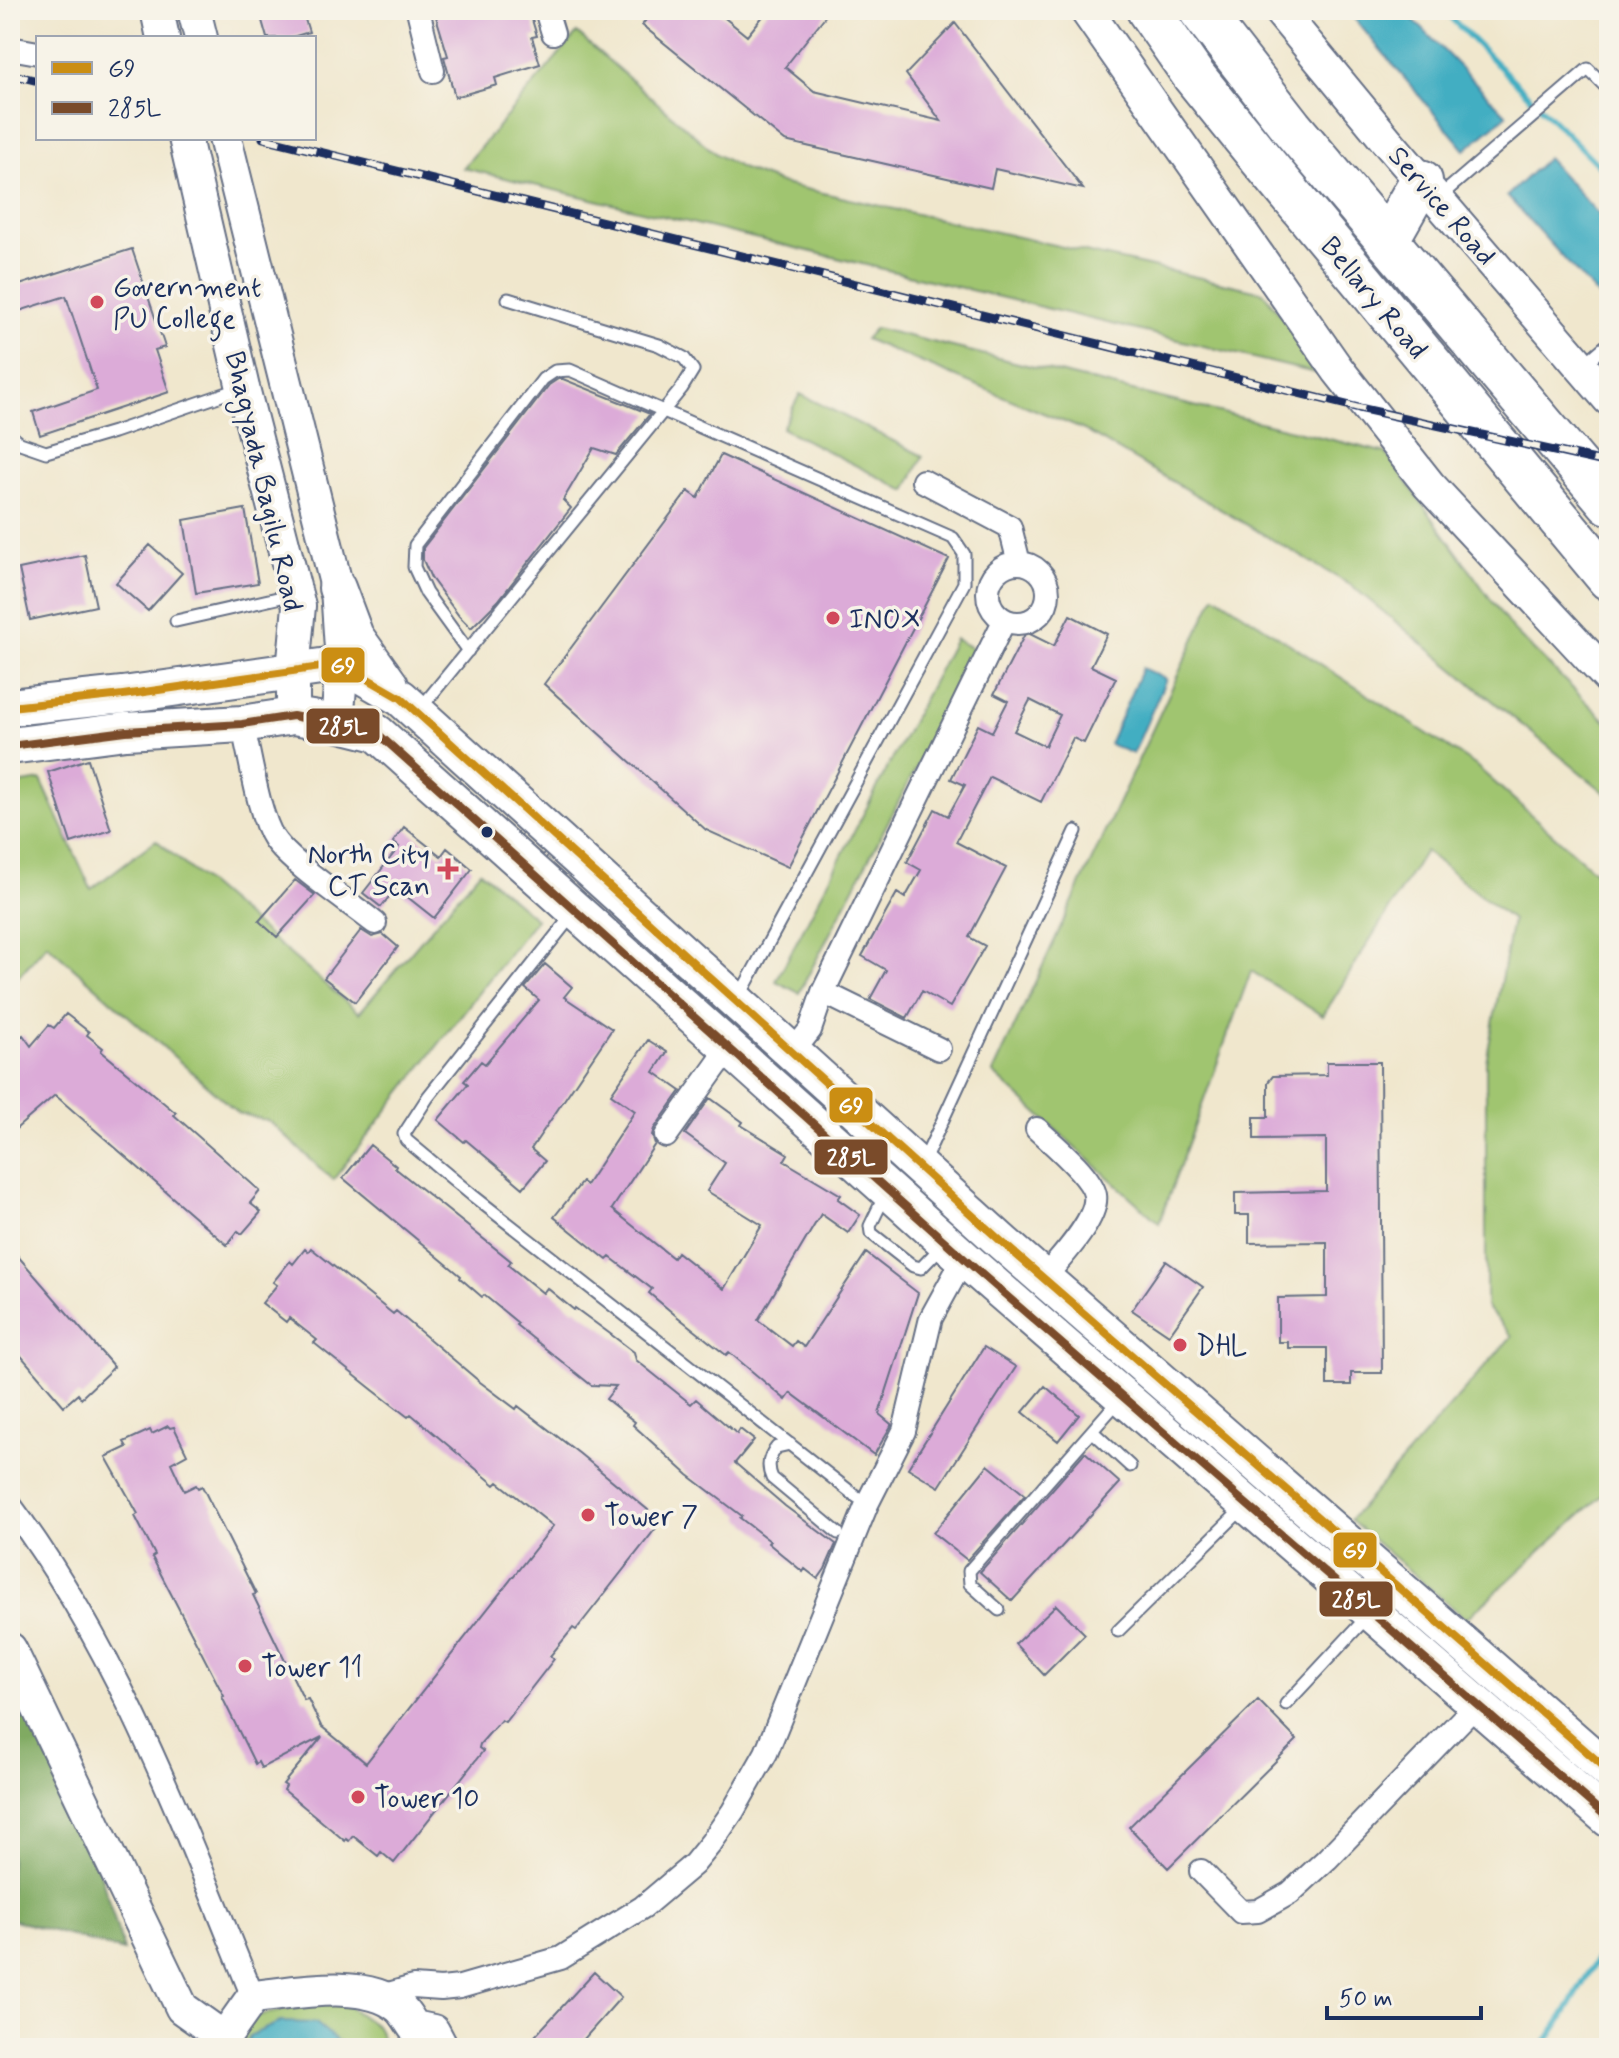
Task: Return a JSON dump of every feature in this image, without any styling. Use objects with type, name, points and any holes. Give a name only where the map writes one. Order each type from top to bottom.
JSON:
[{"type":"highway","points":[[1117,10],[1151,53],[1193,75]]},
{"type":"highway","name":"Bellary Road","points":[[1148,10],[1193,75],[1609,579]]},
{"type":"highway","name":"Bellary Road","points":[[1200,10],[1291,127],[1609,503]]},
{"type":"highway","points":[[1387,241],[1429,190]]},
{"type":"main road","points":[[157,10],[163,36]]},
{"type":"main road","points":[[194,10],[200,36]]},
{"type":"main road","points":[[1086,10],[1356,393],[1429,485],[1609,678]]},
{"type":"main road","name":"Service Road","points":[[1279,10],[1609,399]]},
{"type":"main road","name":"Bhagyada Bagilu Road","points":[[185,140],[243,388],[299,606],[293,716]]},
{"type":"main road","name":"Bhagyada Bagilu Road","points":[[225,140],[337,588],[342,664],[337,723]]},
{"type":"main road","points":[[337,588],[355,636],[376,668],[409,705],[1043,1279],[1609,1771]]},
{"type":"main road","points":[[10,707],[123,695],[295,654],[342,664],[409,705]]},
{"type":"main road","points":[[10,746],[126,731],[242,724],[293,716],[377,733],[955,1250],[1609,1819]]},
{"type":"main road","points":[[10,1649],[182,2008],[223,2043],[253,1997],[332,1989],[381,1996],[401,2008],[414,2038],[433,2031],[442,2048]]},
{"type":"main road","points":[[1554,1772],[1580,1746]]},
{"type":"street","points":[[418,10],[433,71]]},
{"type":"street","points":[[546,10],[553,33]]},
{"type":"street","points":[[10,48],[36,53]]},
{"type":"street","points":[[923,481],[1010,527],[1019,563]]},
{"type":"street","points":[[1019,563],[1038,570],[1048,587],[1049,597],[1046,606],[1032,620],[1013,624],[1004,621],[990,606],[989,586],[1000,569],[1019,563]]},
{"type":"street","points":[[784,1046],[796,1022],[823,992],[1004,621]]},
{"type":"street","points":[[242,724],[273,838],[286,853],[375,923]]},
{"type":"street","points":[[823,992],[939,1049]]},
{"type":"street","points":[[666,1136],[729,1048]]},
{"type":"street","points":[[1037,1129],[1082,1174],[1095,1193],[1090,1218],[1043,1279]]},
{"type":"street","points":[[381,1996],[413,1987],[460,1987],[561,1958],[643,1907],[694,1864],[711,1843],[766,1753],[867,1504],[904,1431],[931,1318],[955,1250]]},
{"type":"street","points":[[10,1505],[41,1546],[100,1644],[179,1814],[253,1997]]},
{"type":"street","points":[[1201,1871],[1241,1912],[1258,1911],[1290,1893],[1477,1704]]},
{"type":"lane","points":[[1429,190],[1525,124],[1588,69],[1609,90]]},
{"type":"lane","points":[[409,705],[468,651],[682,388],[693,370],[684,358],[659,345],[508,299]]},
{"type":"lane","points":[[1581,366],[1609,343]]},
{"type":"lane","points":[[468,651],[426,593],[414,567],[415,545],[543,379],[555,371],[570,370],[953,538],[964,554],[964,583],[736,1002]]},
{"type":"lane","points":[[10,435],[20,443],[46,452],[243,388]]},
{"type":"lane","points":[[176,621],[296,593]]},
{"type":"lane","points":[[920,1169],[1076,831]]},
{"type":"lane","points":[[576,911],[428,1097],[404,1134],[406,1140],[484,1205],[857,1497]]},
{"type":"lane","points":[[999,1610],[970,1584],[969,1571],[1123,1396]]},
{"type":"lane","points":[[1092,1431],[1130,1466]]},
{"type":"lane","points":[[790,1444],[777,1447],[770,1458],[768,1470],[772,1478],[838,1533]]},
{"type":"lane","points":[[1118,1631],[1247,1504]]},
{"type":"lane","points":[[1286,1704],[1372,1613]]},
{"type":"green space","points":[[577,33],[716,154],[743,169],[783,184],[1263,292],[1328,376],[463,168]]},
{"type":"green space","points":[[875,328],[1386,453],[1512,629],[1609,724],[1609,796],[1352,586],[1084,430],[865,339]]},
{"type":"green space","points":[[800,394],[923,456],[906,491],[782,428]]},
{"type":"green space","points":[[1215,595],[1475,765],[1609,884],[1609,1489],[1466,1619],[1350,1520],[1512,1336],[1486,1307],[1486,1062],[1512,920],[1425,851],[1323,1016],[1251,971],[1159,1223],[993,1073]]},
{"type":"green space","points":[[955,639],[977,651],[799,993],[776,981]]},
{"type":"green space","points":[[41,780],[91,889],[156,840],[359,1013],[480,871],[536,919],[333,1180],[269,1121],[238,1113],[47,944],[10,986],[10,785]]},
{"type":"green space","points":[[10,1672],[100,1872],[124,1951],[10,1919]]},
{"type":"green space","points":[[338,1999],[377,2027],[387,2048],[241,2048],[246,2018]]},
{"type":"water","points":[[1347,10],[1404,10],[1507,115],[1465,150]]},
{"type":"water","points":[[1547,158],[1609,226],[1609,308],[1507,196]]},
{"type":"water","points":[[1142,668],[1166,679],[1133,754],[1109,744]]},
{"type":"water","points":[[280,2022],[316,2023],[346,2048],[247,2048],[249,2036]]},
{"type":"building","points":[[259,10],[302,10],[309,32],[296,36],[266,36]]},
{"type":"building","points":[[434,10],[529,10],[537,36],[532,37],[540,64],[495,78],[497,85],[455,97],[444,57],[448,56]]},
{"type":"building","points":[[654,10],[715,10],[747,36],[768,10],[830,10],[785,67],[814,91],[941,121],[906,74],[955,23],[1083,189],[995,169],[991,188],[785,141],[642,25]]},
{"type":"building","points":[[132,249],[165,347],[155,350],[169,392],[40,435],[33,412],[97,390],[66,296],[10,314],[10,288]]},
{"type":"building","points":[[558,379],[650,414],[616,455],[594,448],[563,500],[571,508],[498,601],[471,628],[431,578],[423,560],[423,548],[549,385]]},
{"type":"building","points":[[721,455],[949,559],[788,867],[706,830],[544,684],[688,491],[698,498]]},
{"type":"building","points":[[245,509],[258,583],[196,593],[184,520]]},
{"type":"building","points":[[150,545],[182,573],[148,611],[116,583]]},
{"type":"building","points":[[85,555],[96,606],[30,620],[19,569]]},
{"type":"building","points":[[1070,615],[1107,634],[1091,666],[1116,678],[1084,743],[1073,738],[1041,802],[990,777],[956,842],[1006,868],[969,937],[985,946],[950,1007],[922,991],[907,1018],[870,999],[886,970],[862,956],[897,893],[905,898],[921,870],[907,862],[935,809],[948,816],[965,785],[951,779],[978,725],[992,732],[1008,701],[994,694],[1026,632],[1054,646]],"holes":[[[1030,700],[1060,715],[1045,746],[1014,731]]]},
{"type":"building","points":[[88,759],[111,830],[71,843],[48,772]]},
{"type":"building","points":[[404,827],[441,856],[447,848],[472,869],[434,918],[396,888],[381,907],[363,893],[399,847],[393,842]]},
{"type":"building","points":[[295,880],[315,895],[277,937],[259,921]]},
{"type":"building","points":[[361,930],[372,937],[383,934],[398,947],[355,1002],[324,978]]},
{"type":"building","points":[[545,964],[572,987],[564,997],[612,1029],[531,1149],[545,1161],[523,1188],[438,1120],[468,1084],[464,1081],[481,1061],[485,1064],[539,1000],[525,988]]},
{"type":"building","points":[[66,1014],[89,1032],[87,1035],[103,1048],[101,1051],[176,1113],[174,1115],[260,1191],[250,1203],[261,1212],[242,1234],[238,1231],[227,1245],[55,1095],[10,1134],[10,1046],[23,1035],[31,1046],[49,1025],[54,1028]]},
{"type":"building","points":[[648,1040],[667,1052],[654,1072],[681,1091],[654,1129],[655,1144],[612,1209],[673,1258],[677,1252],[724,1289],[762,1225],[707,1191],[725,1163],[685,1134],[710,1098],[743,1122],[741,1125],[788,1154],[784,1161],[841,1195],[838,1199],[860,1215],[848,1233],[821,1214],[758,1320],[792,1346],[796,1341],[804,1347],[866,1253],[918,1293],[879,1414],[891,1426],[874,1455],[791,1393],[786,1400],[729,1352],[726,1355],[674,1314],[649,1293],[652,1289],[610,1257],[607,1260],[554,1217],[582,1182],[586,1185],[635,1111],[611,1094]]},
{"type":"building","points":[[1327,1062],[1380,1062],[1382,1373],[1351,1373],[1351,1385],[1327,1385],[1327,1348],[1288,1348],[1288,1342],[1278,1342],[1278,1298],[1327,1297],[1327,1242],[1249,1243],[1249,1215],[1235,1215],[1235,1193],[1326,1191],[1326,1138],[1254,1139],[1254,1117],[1268,1117],[1268,1082],[1273,1076],[1327,1075]]},
{"type":"building","points":[[370,1145],[511,1261],[508,1265],[543,1293],[547,1288],[609,1333],[634,1352],[636,1360],[691,1404],[696,1399],[737,1434],[740,1429],[754,1440],[735,1463],[836,1544],[818,1579],[805,1569],[803,1572],[768,1543],[770,1541],[740,1518],[742,1516],[688,1475],[633,1425],[635,1422],[606,1399],[616,1386],[591,1385],[343,1178]]},
{"type":"building","points":[[10,1247],[114,1367],[81,1398],[78,1394],[64,1406],[10,1343]]},
{"type":"building","points":[[311,1248],[393,1314],[396,1311],[480,1382],[516,1409],[518,1406],[580,1454],[648,1510],[645,1514],[654,1521],[652,1524],[656,1528],[576,1630],[573,1628],[550,1656],[554,1659],[505,1722],[501,1720],[480,1744],[479,1748],[483,1751],[394,1863],[381,1852],[378,1856],[353,1836],[345,1841],[284,1790],[286,1786],[283,1784],[322,1737],[261,1768],[258,1762],[255,1764],[224,1696],[152,1557],[155,1555],[135,1516],[138,1514],[106,1457],[127,1447],[124,1442],[150,1430],[152,1434],[168,1426],[174,1427],[187,1454],[171,1463],[184,1491],[196,1485],[198,1488],[202,1486],[304,1700],[308,1699],[321,1726],[366,1763],[553,1526],[498,1482],[495,1485],[411,1414],[408,1417],[373,1390],[314,1343],[317,1340],[289,1318],[286,1322],[262,1303],[277,1285],[273,1282],[290,1261],[293,1264],[305,1249],[308,1252]]},
{"type":"building","points":[[1166,1261],[1203,1287],[1169,1335],[1132,1310]]},
{"type":"building","points":[[984,1347],[1016,1367],[939,1487],[908,1468]]},
{"type":"building","points":[[1045,1386],[1079,1415],[1058,1441],[1023,1412]]},
{"type":"building","points":[[1085,1452],[1120,1483],[1012,1601],[980,1572]]},
{"type":"building","points":[[988,1465],[1025,1495],[967,1560],[933,1533]]},
{"type":"building","points":[[1056,1605],[1085,1634],[1044,1675],[1015,1644]]},
{"type":"building","points":[[1258,1700],[1297,1740],[1168,1868],[1129,1827]]},
{"type":"building","points":[[594,1972],[621,1997],[576,2048],[524,2048]]},
{"type":"waterway","points":[[1443,10],[1609,176]]},
{"type":"waterway","points":[[1542,2048],[1609,1939]]},
{"type":"railway","points":[[10,74],[36,80]]},
{"type":"railway","points":[[271,140],[1359,408],[1609,463]]},
{"type":"transit line","name":"G9","points":[[10,707],[123,695],[342,664],[401,698],[1003,1243],[1609,1771]]},
{"type":"transit line","name":"285L","points":[[10,746],[126,731],[242,724],[293,716],[377,733],[978,1271],[1609,1819]]},
{"type":"place","name":"Government PU College","points":[[97,302]]},
{"type":"place","name":"INOX","points":[[833,618]]},
{"type":"place","name":"North City CT Scan","points":[[448,869]]},
{"type":"place","name":"DHL","points":[[1180,1345]]},
{"type":"place","name":"Tower 7","points":[[588,1515]]},
{"type":"place","name":"Tower 11","points":[[245,1666]]},
{"type":"place","name":"Tower 10","points":[[358,1797]]}]
